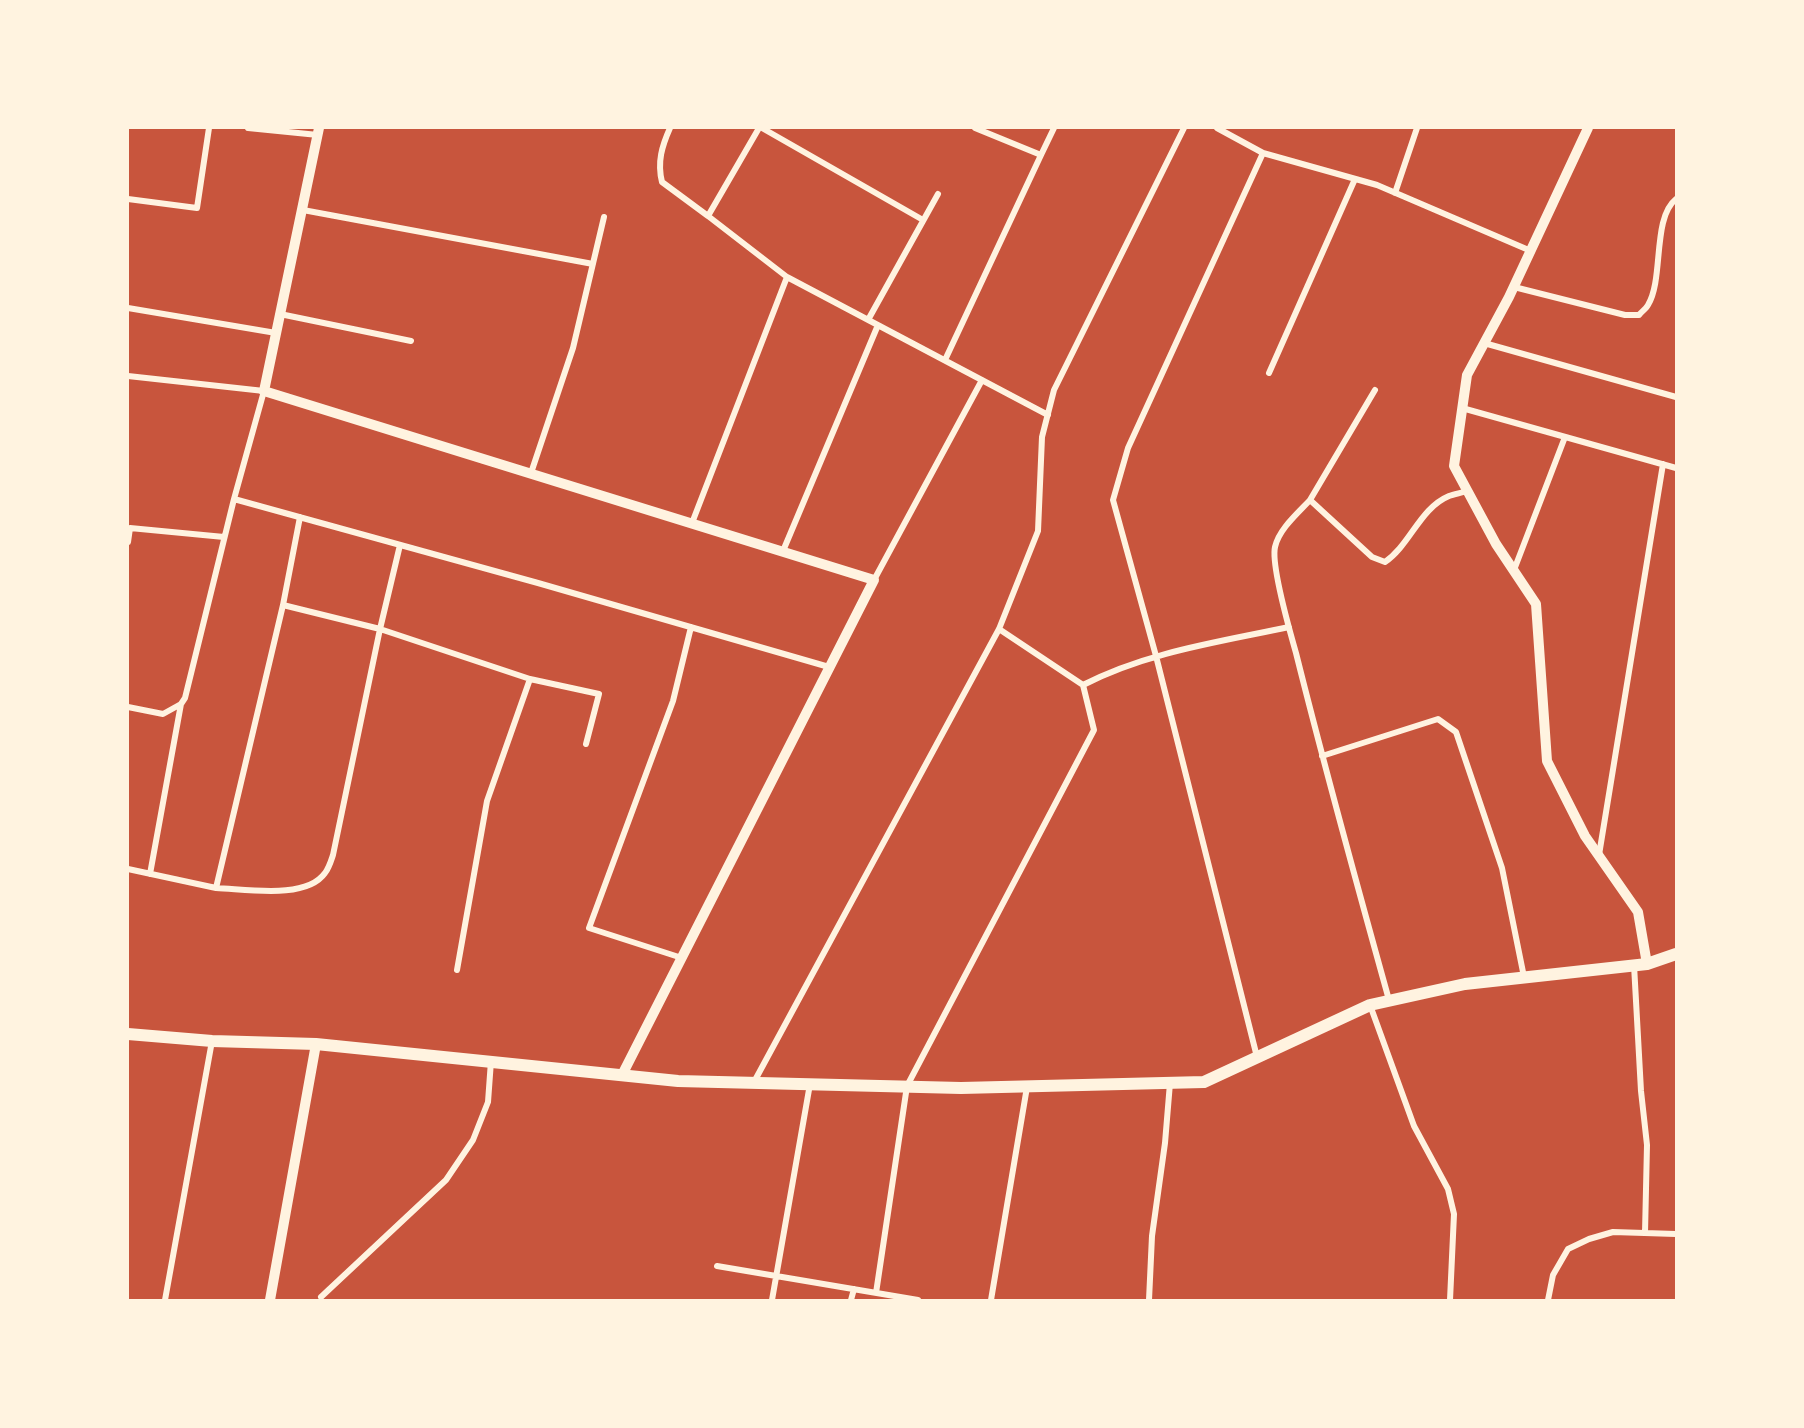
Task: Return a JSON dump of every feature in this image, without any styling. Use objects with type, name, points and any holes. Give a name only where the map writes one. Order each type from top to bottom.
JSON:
[{"type":"main road","points":[[128,1034],[212,1041],[316,1044],[678,1080],[907,1086],[1204,1082],[1370,1005],[1465,984],[1640,964],[1677,954]]},
{"type":"street","points":[[128,199],[197,208],[209,128]]},
{"type":"street","points":[[150,874],[181,704],[185,698],[224,537],[264,391],[318,131],[248,128]]},
{"type":"street","points":[[670,128],[659,162],[662,182],[787,277],[1048,415]]},
{"type":"street","points":[[708,216],[760,128],[923,220]]},
{"type":"street","points":[[975,128],[1041,155]]},
{"type":"street","points":[[945,360],[1054,128]]},
{"type":"street","points":[[753,1082],[999,629],[1038,531],[1042,438],[1054,390],[1184,128]]},
{"type":"street","points":[[1217,128],[1263,153],[1395,192],[1531,251]]},
{"type":"street","points":[[1395,192],[1417,128]]},
{"type":"street","points":[[1588,128],[1514,287],[1467,375],[1454,466],[1496,544],[1536,604],[1547,761],[1585,836],[1638,912],[1641,1091],[1647,1145],[1645,1233]]},
{"type":"street","points":[[1257,1057],[1156,656],[1113,500],[1128,448],[1263,153]]},
{"type":"street","points":[[1269,373],[1355,179]]},
{"type":"street","points":[[868,320],[938,194]]},
{"type":"street","points":[[1514,287],[1625,315],[1638,315],[1648,305],[1653,290],[1665,215],[1671,202],[1677,199]]},
{"type":"street","points":[[303,210],[593,264]]},
{"type":"street","points":[[531,474],[573,348],[604,217]]},
{"type":"street","points":[[692,523],[787,277]]},
{"type":"street","points":[[128,308],[276,333]]},
{"type":"street","points":[[280,314],[411,341]]},
{"type":"street","points":[[783,551],[879,325]]},
{"type":"street","points":[[1485,343],[1677,397]]},
{"type":"street","points":[[128,376],[264,391],[874,580]]},
{"type":"street","points":[[622,1075],[874,580],[982,380]]},
{"type":"street","points":[[1375,390],[1310,500],[1279,536],[1274,549],[1275,565],[1289,627],[1389,1001]]},
{"type":"street","points":[[1462,408],[1677,468]]},
{"type":"street","points":[[1514,570],[1565,437]]},
{"type":"street","points":[[1599,856],[1663,464]]},
{"type":"street","points":[[1310,500],[1372,557],[1385,562],[1393,556],[1426,514],[1438,503],[1447,496],[1467,491]]},
{"type":"street","points":[[234,499],[829,667]]},
{"type":"street","points":[[216,888],[283,605],[300,517]]},
{"type":"street","points":[[128,542],[130,528],[224,537]]},
{"type":"street","points":[[128,869],[216,888],[294,891],[312,884],[325,873],[333,855],[399,545]]},
{"type":"street","points":[[283,605],[380,629],[530,679],[599,694],[586,744]]},
{"type":"street","points":[[682,958],[589,928],[673,701],[691,627]]},
{"type":"street","points":[[1083,685],[1108,672],[1156,656],[1289,627]]},
{"type":"street","points":[[876,1293],[907,1086],[1094,730],[1083,685],[999,629]]},
{"type":"street","points":[[457,970],[488,801],[530,679]]},
{"type":"street","points":[[128,707],[163,714],[181,704]]},
{"type":"street","points":[[1322,756],[1438,719],[1456,732],[1502,868],[1524,978]]},
{"type":"street","points":[[1370,1005],[1414,1126],[1448,1189],[1454,1214],[1450,1300]]},
{"type":"street","points":[[165,1300],[212,1041]]},
{"type":"street","points":[[270,1300],[316,1044]]},
{"type":"street","points":[[320,1299],[446,1180],[473,1140],[488,1102],[491,1061]]},
{"type":"street","points":[[1149,1300],[1152,1236],[1165,1143],[1170,1083]]},
{"type":"street","points":[[772,1300],[810,1084]]},
{"type":"street","points":[[992,1300],[1027,1086]]},
{"type":"street","points":[[1548,1300],[1553,1275],[1568,1249],[1589,1239],[1613,1232],[1677,1234]]},
{"type":"street","points":[[717,1266],[918,1300]]},
{"type":"street","points":[[851,1300],[854,1289]]}]
